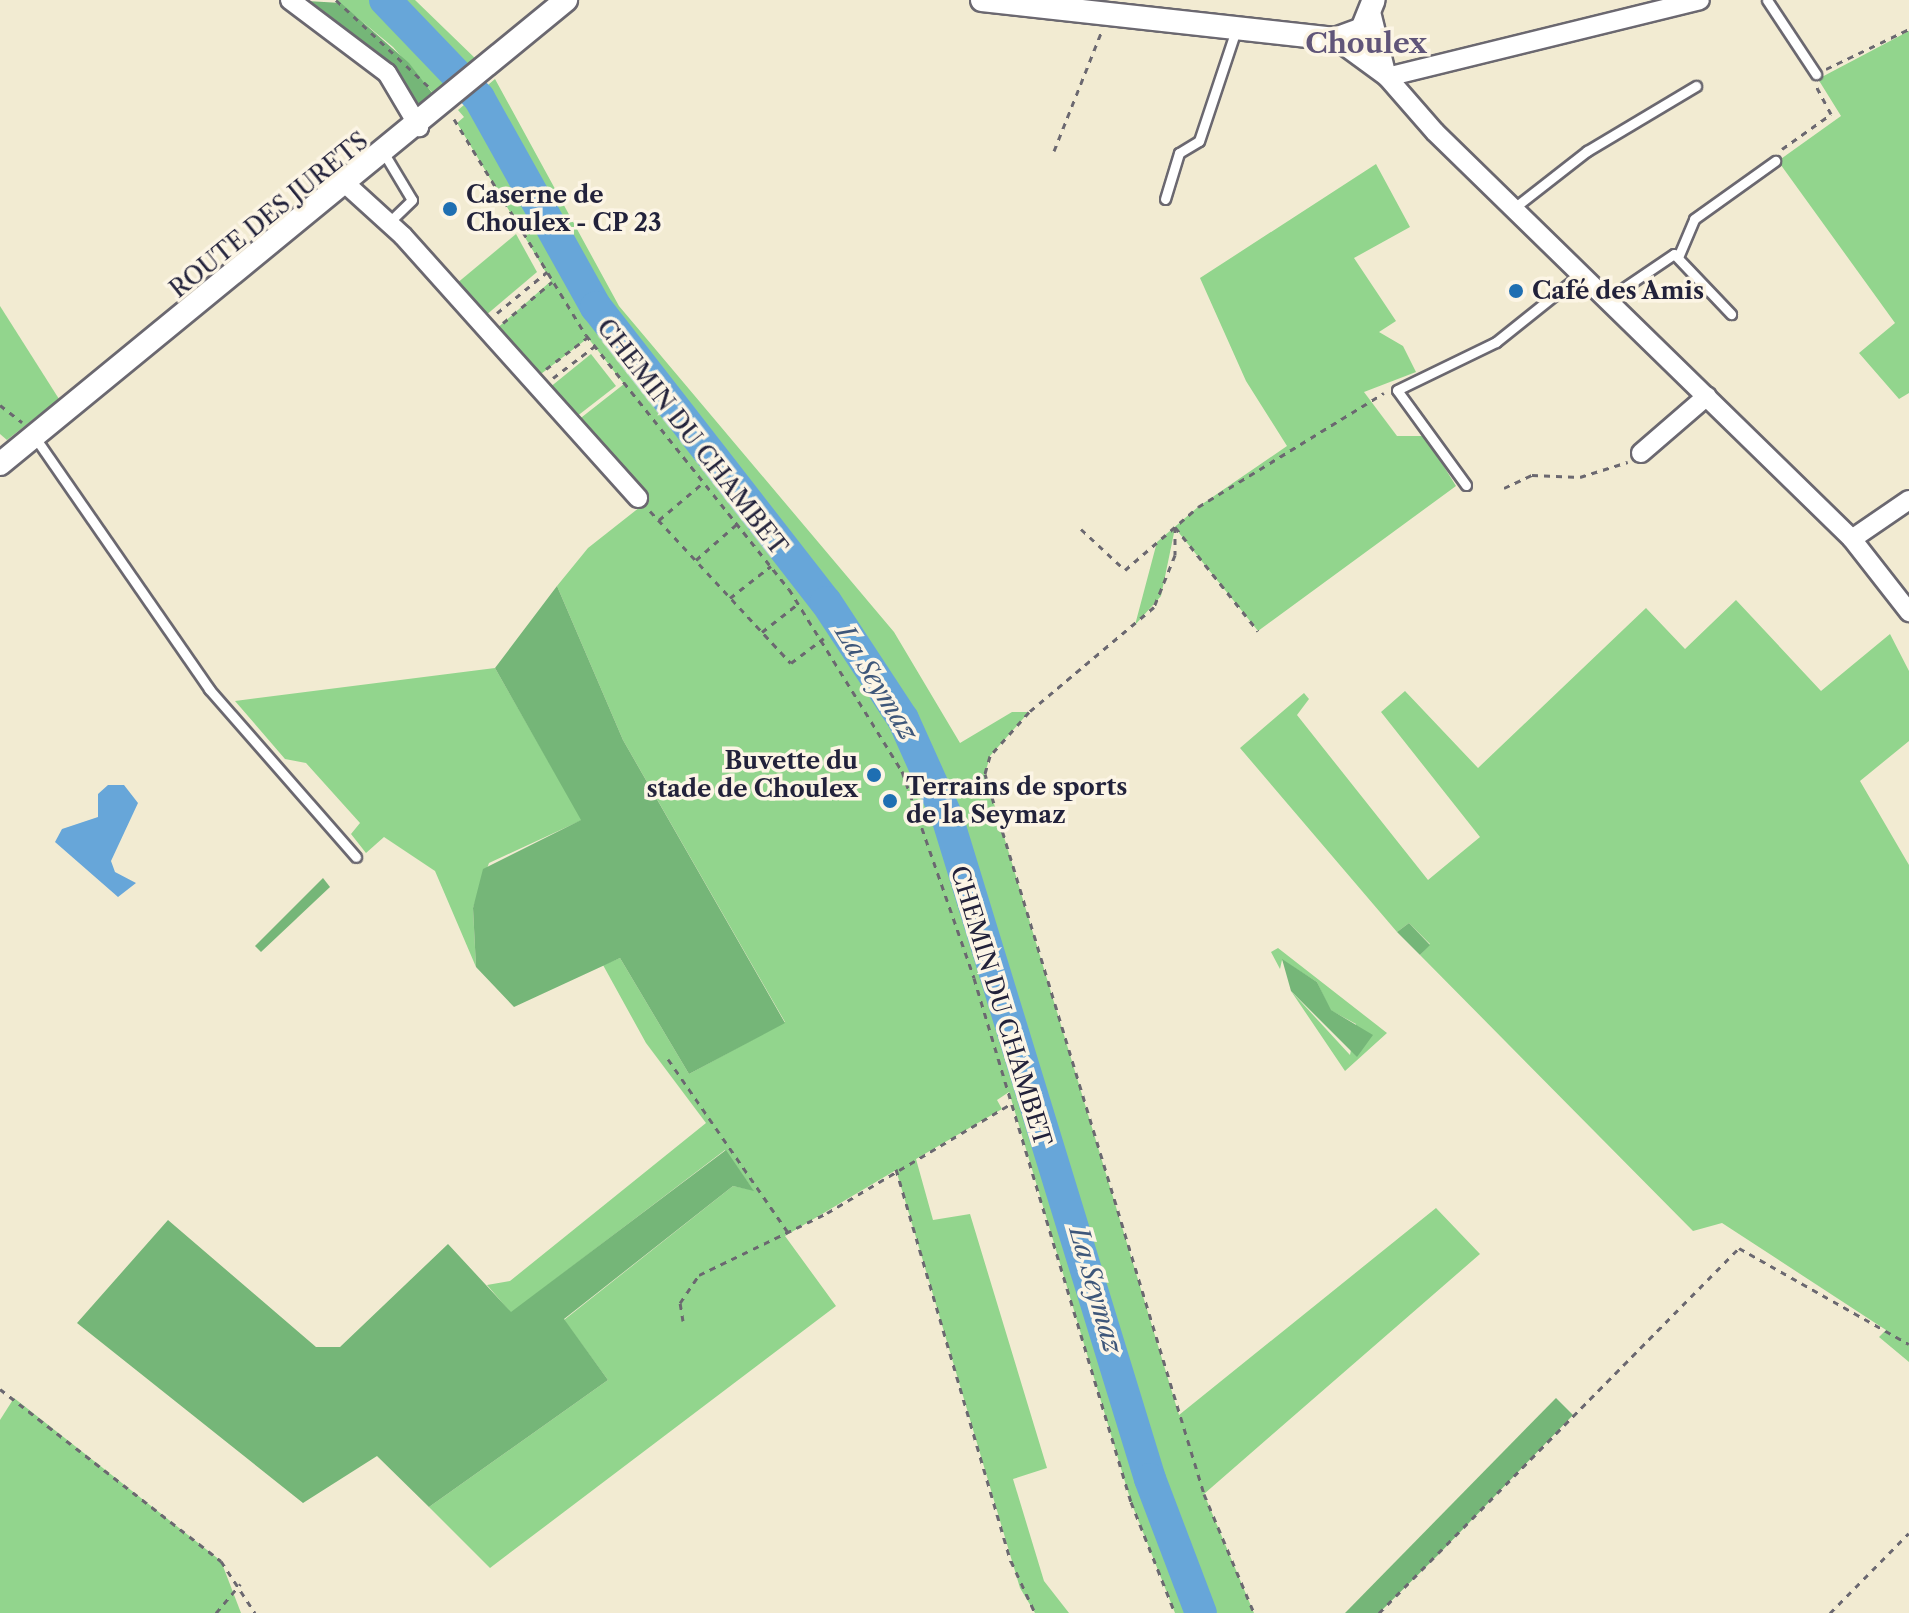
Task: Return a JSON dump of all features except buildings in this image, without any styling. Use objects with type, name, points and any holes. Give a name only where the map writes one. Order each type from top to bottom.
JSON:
[{"type":"street","points":[[290,0],[387,73],[419,127]]},
{"type":"street","name":"ROUTE DES JURETS","points":[[0,464],[385,155],[566,0]]},
{"type":"street","points":[[982,0],[1235,33],[1335,39],[1387,77],[1514,208],[1852,539],[1909,612]]},
{"type":"street","points":[[1387,77],[1700,0]]},
{"type":"street","points":[[1335,39],[1370,15],[1387,77]]},
{"type":"street","points":[[347,185],[486,329],[638,498]]},
{"type":"street","points":[[1641,453],[1707,396]]},
{"type":"street","points":[[1852,539],[1909,500]]},
{"type":"lane","points":[[1767,0],[1816,74]]},
{"type":"lane","points":[[1165,199],[1179,153],[1199,141],[1235,33]]},
{"type":"lane","points":[[1514,208],[1587,151],[1696,86]]},
{"type":"lane","points":[[385,155],[412,200],[385,224]]},
{"type":"lane","points":[[1679,255],[1694,219],[1775,161]]},
{"type":"lane","points":[[1609,298],[1656,262],[1679,255]]},
{"type":"lane","points":[[1679,255],[1731,314]]},
{"type":"lane","points":[[1466,485],[1397,390],[1496,342],[1582,273]]},
{"type":"lane","points":[[34,436],[209,689],[356,857]]},
{"type":"path","name":"CHEMIN DU CHAMBET","points":[[336,0],[401,55],[445,105],[489,169],[552,282],[588,337],[771,566],[824,638],[923,817],[1131,1502],[1175,1613]]},
{"type":"path","points":[[1054,151],[1106,18]]},
{"type":"path","points":[[1775,161],[1831,114],[1811,78],[1909,29]]},
{"type":"path","points":[[486,329],[547,272]]},
{"type":"path","points":[[486,329],[552,282]]},
{"type":"path","points":[[536,385],[588,337]]},
{"type":"path","points":[[536,385],[595,346]]},
{"type":"path","points":[[1081,529],[1125,570],[1175,527],[1368,397],[1397,390]]},
{"type":"path","points":[[0,405],[34,436]]},
{"type":"path","points":[[1504,488],[1532,475],[1591,475],[1641,453]]},
{"type":"path","points":[[659,520],[704,482]]},
{"type":"path","points":[[638,498],[791,663],[824,638]]},
{"type":"path","points":[[696,560],[737,524]]},
{"type":"path","points":[[1175,527],[1258,631]]},
{"type":"path","points":[[1175,527],[1175,555],[1154,607],[1029,712],[990,756],[985,774],[1196,1468],[1254,1613]]},
{"type":"path","points":[[730,598],[771,566]]},
{"type":"path","points":[[762,632],[799,603]]},
{"type":"path","points":[[668,1059],[789,1234]]},
{"type":"path","points":[[683,1321],[680,1303],[692,1280],[789,1234],[1012,1103]]},
{"type":"path","points":[[896,1169],[1011,1561],[1035,1613]]},
{"type":"path","points":[[1379,1613],[1739,1248],[1909,1344]]},
{"type":"path","points":[[0,1389],[214,1555],[240,1584],[255,1613]]},
{"type":"path","points":[[1830,1613],[1909,1533]]},
{"type":"path","points":[[216,1613],[240,1584]]},
{"type":"green space","points":[[290,0],[341,3],[409,63],[443,107],[419,127],[387,73]]},
{"type":"green space","points":[[336,0],[415,0],[479,62],[438,99],[393,47]]},
{"type":"green space","points":[[1909,31],[1909,393],[1899,399],[1859,353],[1895,323],[1778,161],[1841,116],[1818,79]]},
{"type":"green space","points":[[495,79],[619,306],[894,632],[960,743],[1012,712],[1029,712],[990,756],[985,774],[1179,1415],[1436,1208],[1480,1254],[1204,1494],[1254,1613],[1175,1613],[1131,1502],[1009,1092],[997,1100],[1002,1109],[916,1159],[933,1220],[970,1214],[1047,1468],[1013,1479],[1044,1581],[1069,1613],[1035,1613],[1020,1588],[896,1170],[785,1236],[836,1306],[490,1568],[429,1507],[608,1380],[564,1320],[733,1186],[753,1190],[725,1150],[511,1313],[487,1285],[510,1281],[706,1123],[646,1043],[603,965],[620,958],[689,1074],[785,1022],[623,740],[557,586],[588,548],[640,507],[568,428],[624,384],[588,338],[537,377],[495,330],[551,281],[457,123],[464,117],[458,110]]},
{"type":"green space","points":[[1376,164],[1410,227],[1354,258],[1396,321],[1379,332],[1403,346],[1416,372],[1364,392],[1397,436],[1425,436],[1456,486],[1258,631],[1175,528],[1161,596],[1135,625],[1157,542],[1198,507],[1287,446],[1246,381],[1200,278]]},
{"type":"green space","points":[[516,234],[537,272],[485,316],[456,284]]},
{"type":"green space","points":[[0,306],[59,399],[7,440],[0,434]]},
{"type":"green space","points":[[591,354],[616,386],[576,417],[549,388]]},
{"type":"green space","points":[[557,586],[623,740],[785,1023],[689,1074],[620,958],[514,1007],[476,967],[473,908],[483,869],[581,820],[495,668]]},
{"type":"green space","points":[[1736,600],[1821,691],[1890,634],[1909,671],[1909,741],[1860,781],[1909,865],[1909,1362],[1879,1337],[1886,1330],[1722,1223],[1693,1231],[1420,955],[1430,944],[1409,923],[1397,932],[1240,748],[1304,693],[1309,699],[1297,715],[1428,880],[1480,837],[1381,712],[1405,691],[1478,768],[1646,608],[1685,649]]},
{"type":"green space","points":[[495,668],[582,820],[489,863],[473,908],[476,967],[435,871],[384,837],[366,853],[351,834],[360,823],[306,763],[285,759],[235,701]]},
{"type":"green space","points":[[323,878],[330,887],[261,952],[255,946]]},
{"type":"green space","points":[[1409,923],[1430,945],[1420,955],[1397,932]]},
{"type":"green space","points":[[1278,948],[1387,1033],[1345,1071],[1291,991],[1350,1055],[1356,1024],[1330,1010],[1317,982],[1282,960],[1280,969],[1271,952]]},
{"type":"green space","points":[[1282,959],[1317,982],[1331,1010],[1373,1035],[1357,1057],[1291,991]]},
{"type":"green space","points":[[726,1150],[754,1191],[733,1186],[564,1319],[608,1380],[429,1507],[377,1456],[303,1503],[77,1323],[168,1220],[316,1347],[340,1347],[448,1244],[511,1312]]},
{"type":"green space","points":[[14,1398],[221,1561],[241,1613],[0,1613],[0,1420]]},
{"type":"green space","points":[[1556,1398],[1573,1415],[1438,1555],[1379,1613],[1345,1613]]},
{"type":"water","points":[[108,785],[124,785],[138,803],[111,861],[115,872],[136,883],[118,897],[55,842],[62,829],[98,817],[98,794]]},
{"type":"waterway","name":"La Seymaz","points":[[385,0],[479,98],[596,307],[826,602],[903,719],[947,817],[1150,1479],[1201,1613]]},
{"type":"place","name":"Caserne de Choulex - CP 23","points":[[450,209]]},
{"type":"place","name":"Café des Amis","points":[[1516,291]]},
{"type":"place","name":"Buvette du stade de Choulex","points":[[874,775]]},
{"type":"place","name":"Terrains de sports de la Seymaz","points":[[890,801]]},
{"type":"district","name":"Choulex","points":[[1366,43]]}]
